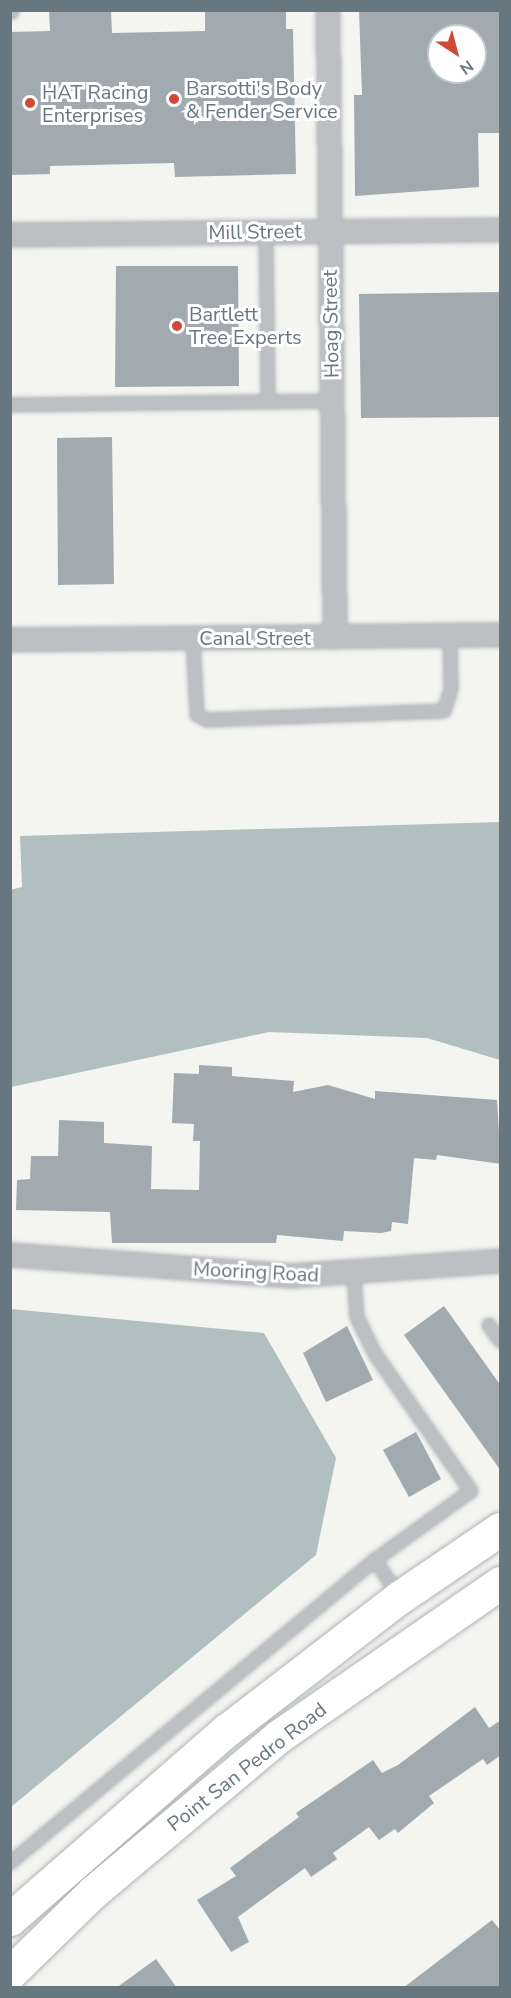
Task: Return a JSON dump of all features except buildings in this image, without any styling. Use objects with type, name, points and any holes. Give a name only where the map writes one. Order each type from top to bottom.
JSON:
[{"type":"main road","name":"Point San Pedro Road","points":[[10,1919],[227,1730],[400,1597],[501,1529]]},
{"type":"main road","name":"Point San Pedro Road","points":[[10,1973],[93,1892],[279,1736],[501,1583]]},
{"type":"street","name":"Hoag Street","points":[[328,10],[335,637]]},
{"type":"street","name":"Mill Street","points":[[10,235],[501,230]]},
{"type":"street","name":"Canal Street","points":[[10,640],[501,635]]},
{"type":"street","name":"Mooring Road","points":[[11,1255],[291,1276],[354,1275],[501,1261]]},
{"type":"lane","points":[[266,232],[267,402]]},
{"type":"lane","points":[[10,405],[332,400]]},
{"type":"lane","points":[[193,638],[197,715],[207,720],[444,711],[451,689],[450,636]]},
{"type":"lane","points":[[10,1863],[375,1560],[471,1491],[375,1354],[357,1317],[354,1275]]},
{"type":"lane","points":[[489,1324],[501,1341]]},
{"type":"lane","points":[[375,1560],[400,1597]]},
{"type":"shaded area","points":[[500,822],[500,1060],[427,1038],[269,1032],[11,1087],[10,890],[22,887],[20,836]]},
{"type":"shaded area","points":[[11,1309],[264,1333],[336,1458],[316,1555],[11,1807]]},
{"type":"place","name":"Barsotti's Body & Fender Service","points":[[174,99]]},
{"type":"place","name":"HAT Racing Enterprises","points":[[30,103]]},
{"type":"place","name":"Bartlett Tree Experts","points":[[177,326]]}]
